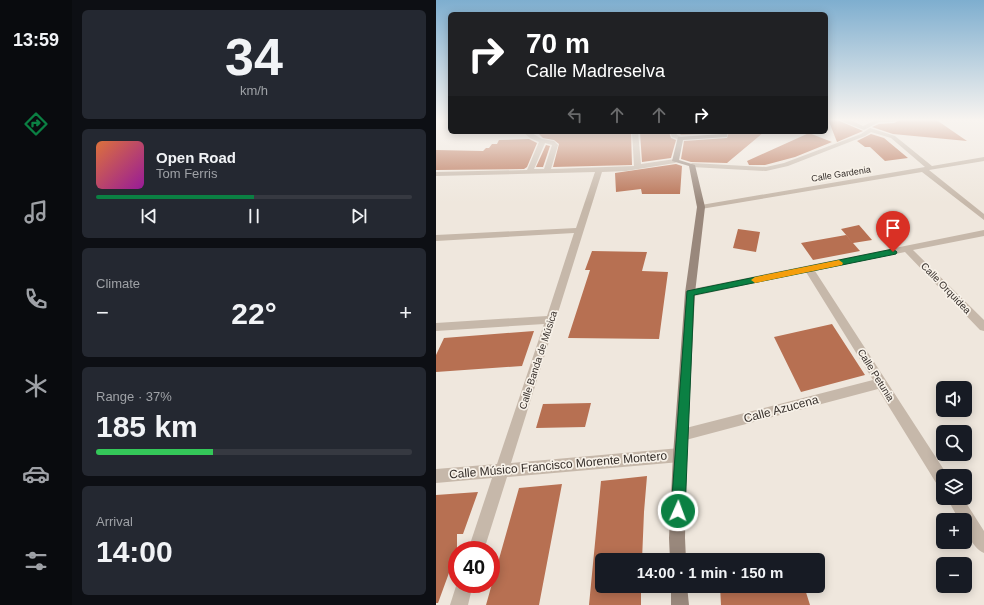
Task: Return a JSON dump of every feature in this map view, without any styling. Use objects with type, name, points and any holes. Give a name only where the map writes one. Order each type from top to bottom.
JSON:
[{"type":"street","points":[[530,172],[539,147]]},
{"type":"street","points":[[547,171],[554,147]]},
{"type":"street","points":[[636,147],[638,167]]},
{"type":"street","points":[[675,161],[678,147]]},
{"type":"street","points":[[436,174],[599,170],[638,167],[675,161],[692,165],[766,169],[809,157],[833,147]]},
{"type":"street","points":[[904,147],[926,169],[984,218]]},
{"type":"street","name":"Calle Gardenia","points":[[700,207],[984,159]]},
{"type":"street","points":[[678,553],[680,455],[690,293],[700,207],[692,165]]},
{"type":"street","name":"Calle Banda de Música","points":[[479,541],[599,170]]},
{"type":"street","points":[[436,238],[580,230]]},
{"type":"street","points":[[690,293],[984,233]]},
{"type":"street","name":"Calle Orquidea","points":[[907,249],[984,327]]},
{"type":"street","name":"Calle Petunia","points":[[809,269],[936,470]]},
{"type":"street","points":[[436,327],[551,320]]},
{"type":"street","name":"Calle Azucena","points":[[682,435],[880,383]]},
{"type":"street","name":"Calle Músico Francisco Morente Montero","points":[[436,476],[680,455]]},
{"type":"street","points":[[958,505],[984,545]]},
{"type":"street","points":[[459,605],[462,593]]},
{"type":"street","points":[[679,593],[680,605]]},
{"type":"building","points":[[535,147],[527,167],[524,169],[436,170],[436,150],[483,151],[486,148]]},
{"type":"building","points":[[545,147],[550,147],[543,167],[536,167]]},
{"type":"building","points":[[558,147],[631,147],[632,165],[553,167]]},
{"type":"building","points":[[641,147],[674,147],[671,158],[642,162]]},
{"type":"building","points":[[683,147],[746,147],[727,163],[691,162],[681,159]]},
{"type":"building","points":[[777,147],[819,147],[795,157],[765,165],[749,165],[747,161]]},
{"type":"building","points":[[870,147],[895,147],[908,158],[885,161]]},
{"type":"building","points":[[676,164],[682,166],[680,194],[642,194],[641,189],[616,192],[615,173]]},
{"type":"building","points":[[859,225],[872,240],[853,243],[841,229]]},
{"type":"building","points":[[738,229],[760,232],[756,252],[733,248]]},
{"type":"building","points":[[846,235],[860,251],[813,260],[801,243]]},
{"type":"building","points":[[592,251],[647,252],[642,271],[668,272],[659,339],[568,338],[590,270],[585,270]]},
{"type":"building","points":[[832,324],[865,375],[801,392],[774,337]]},
{"type":"building","points":[[534,331],[522,366],[436,372],[436,355],[444,338]]},
{"type":"building","points":[[591,403],[585,427],[536,428],[543,404]]},
{"type":"building","points":[[647,476],[642,553],[595,553],[595,593],[641,593],[641,605],[589,605],[601,481]]},
{"type":"building","points":[[562,484],[539,605],[486,605],[489,593],[500,593],[500,555],[519,488]]},
{"type":"building","points":[[478,492],[463,534],[457,534],[457,541],[448,541],[448,576],[438,603],[436,603],[436,495]]},
{"type":"building","points":[[720,593],[806,593],[810,605],[721,605]]},
{"type":"slow traffic","points":[[755,280],[839,263]]},
{"type":"route","points":[[678,511],[690,293],[893,252]]}]
